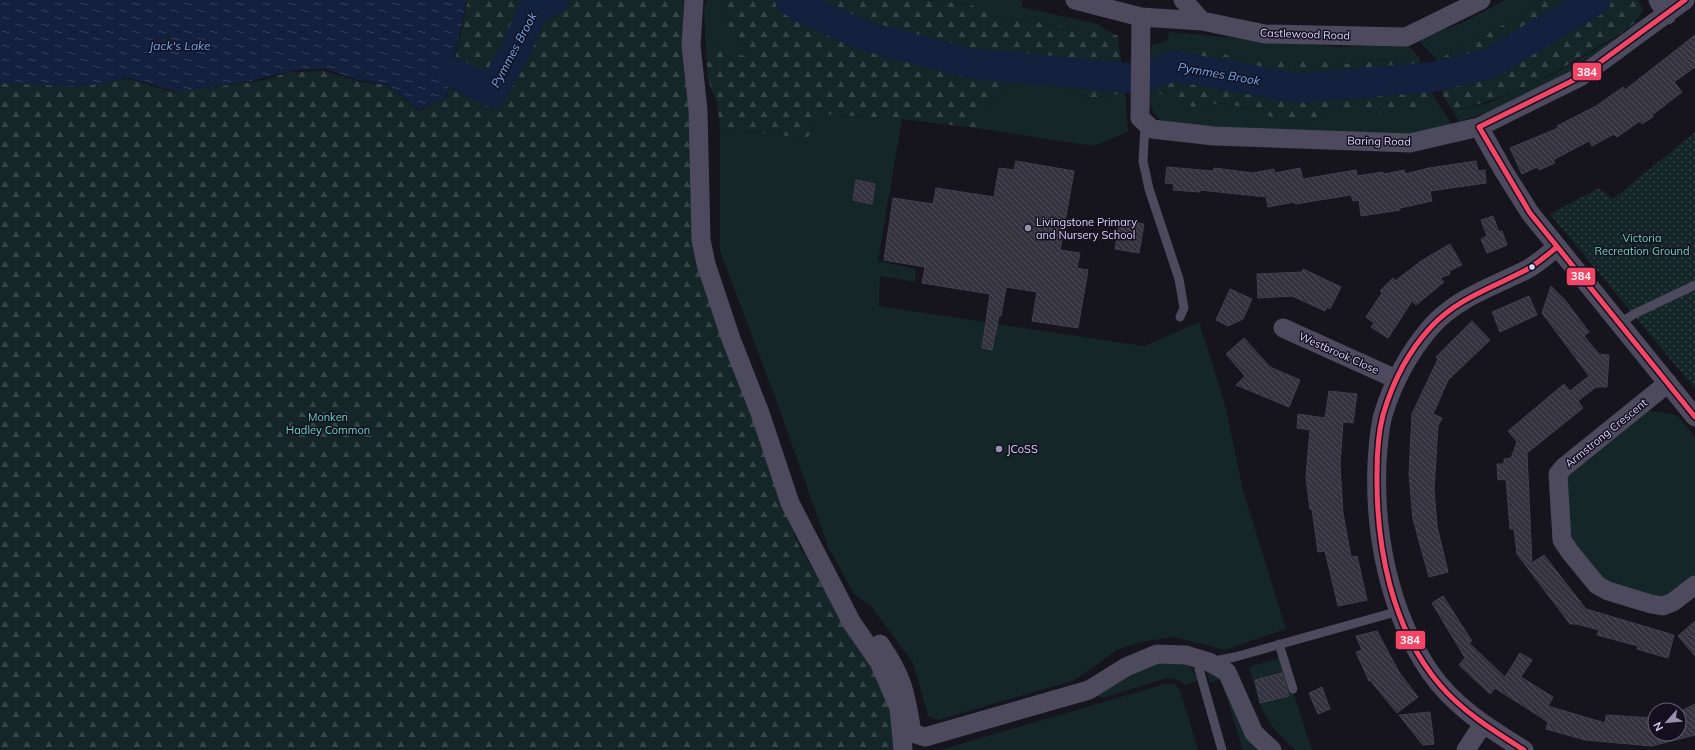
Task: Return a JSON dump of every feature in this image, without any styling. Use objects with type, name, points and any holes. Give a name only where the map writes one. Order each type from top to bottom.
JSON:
[{"type":"street","points":[[694,0],[691,45],[698,110],[701,240],[706,264],[760,413],[790,503],[852,623],[882,669],[898,708],[903,750]]},
{"type":"street","name":"Castlewood Road","points":[[1075,0],[1141,17],[1202,21],[1265,34],[1406,37],[1481,0]]},
{"type":"street","points":[[1183,0],[1202,21]]},
{"type":"street","name":"Baring Road","points":[[1145,123],[1152,129],[1214,136],[1410,144],[1479,127],[1580,77],[1663,7],[1685,0]]},
{"type":"street","points":[[1141,17],[1140,118],[1145,123]]},
{"type":"street","points":[[1479,127],[1503,170],[1530,213],[1695,417]]},
{"type":"street","points":[[1524,750],[1483,724],[1453,700],[1430,673],[1413,644],[1399,611],[1380,537],[1377,507],[1379,438],[1383,416],[1396,379],[1411,351],[1432,326],[1469,296],[1527,269],[1557,247]]},
{"type":"street","name":"Westbrook Close","points":[[1283,328],[1396,379]]},
{"type":"street","name":"Armstrong Crescent","points":[[1668,383],[1564,467],[1558,474],[1562,540],[1597,585],[1608,591],[1651,604],[1663,606],[1673,602],[1695,585]]},
{"type":"street","points":[[837,595],[866,623],[896,666],[906,693],[912,732],[925,737],[1089,690],[1126,667],[1158,654],[1186,655],[1209,662],[1227,672],[1254,733],[1272,750]]},
{"type":"street","points":[[1466,750],[1483,724]]},
{"type":"lane","points":[[1145,123],[1143,161],[1151,196],[1179,279],[1184,308],[1180,317]]},
{"type":"lane","points":[[1619,324],[1634,314],[1695,285]]},
{"type":"lane","points":[[1222,750],[1199,669],[1209,662],[1235,657],[1399,611]]},
{"type":"lane","points":[[1279,644],[1293,689]]},
{"type":"green space","name":"Monken Hadley Common","points":[[468,0],[694,0],[694,255],[798,544],[886,691],[892,720],[893,750],[0,750],[0,83],[80,86],[128,79],[173,92],[260,81],[290,72],[324,71],[361,82],[387,85],[419,111],[447,97]]},
{"type":"green space","points":[[707,0],[725,0],[728,24],[736,36],[755,53],[750,59],[719,47],[706,49],[704,8]]},
{"type":"green space","points":[[725,0],[923,0],[968,4],[999,17],[1045,23],[1085,32],[1109,32],[1118,36],[1125,90],[1114,95],[1090,99],[1056,82],[1030,73],[988,104],[975,128],[902,119],[823,114],[807,138],[720,129],[717,103],[708,80],[706,49],[718,47],[750,58],[755,53],[736,36],[728,25]]},
{"type":"green space","points":[[923,0],[1020,0],[1023,1],[1021,7],[1098,24],[1109,32],[1085,32],[1045,23],[999,17],[968,4]]},
{"type":"green space","points":[[1505,0],[1540,0],[1516,18],[1437,60],[1418,40],[1464,22]]},
{"type":"green space","points":[[1540,0],[1638,0],[1643,10],[1634,23],[1622,33],[1560,69],[1526,86],[1492,100],[1453,111],[1442,94],[1437,60],[1516,18]]},
{"type":"green space","points":[[1637,21],[1636,30],[1593,59],[1503,107],[1459,122],[1453,111],[1485,104],[1555,73],[1624,33]]},
{"type":"green space","points":[[1169,32],[1341,47],[1406,43],[1420,58],[1421,66],[1416,59],[1404,57],[1354,64],[1318,61],[1246,61],[1211,50],[1189,48],[1171,51],[1160,63],[1194,107],[1221,103],[1254,109],[1285,123],[1317,119],[1327,111],[1387,112],[1428,102],[1428,87],[1451,123],[1447,129],[1399,137],[1169,125],[1157,117],[1153,110],[1150,102],[1148,82],[1149,61],[1152,45],[1167,41]]},
{"type":"green space","points":[[1189,48],[1211,50],[1246,61],[1318,61],[1354,64],[1404,57],[1416,58],[1426,79],[1428,102],[1417,107],[1392,112],[1327,111],[1317,119],[1285,123],[1254,109],[1221,103],[1194,107],[1169,100],[1157,91],[1160,63],[1171,51]]},
{"type":"green space","points":[[1030,73],[1056,82],[1090,99],[1114,95],[1125,90],[1128,132],[1094,146],[975,128],[988,104]]},
{"type":"green space","name":"JCoSS","points":[[823,114],[902,119],[878,261],[916,269],[915,282],[880,276],[879,306],[1144,346],[1199,322],[1225,404],[1243,490],[1286,629],[1225,650],[1174,637],[1140,642],[1117,650],[1075,680],[938,720],[928,716],[913,663],[871,606],[854,594],[828,547],[779,408],[720,251],[720,129],[807,138]]},
{"type":"green space","name":"Victoria Recreation Ground","points":[[1695,132],[1695,389],[1550,214],[1599,188],[1613,199]]},
{"type":"green space","points":[[1647,410],[1677,415],[1695,437],[1695,575],[1669,595],[1657,597],[1604,581],[1572,541],[1566,477]]},
{"type":"green space","points":[[1282,657],[1312,750],[1295,750],[1274,729],[1261,708],[1249,667]]},
{"type":"green space","points":[[1159,658],[1186,662],[1196,675],[1198,681],[1185,685],[1178,680],[1167,678],[1102,698],[1095,694]]},
{"type":"green space","points":[[1206,668],[1220,674],[1262,750],[1243,750],[1221,679],[1210,683]]},
{"type":"green space","points":[[1165,684],[1175,684],[1180,690],[1198,750],[940,750]]},
{"type":"water","name":"Jack's Lake","points":[[0,0],[467,0],[446,98],[419,110],[386,84],[358,80],[325,69],[297,70],[246,82],[178,92],[129,78],[81,87],[0,83]]},
{"type":"building","points":[[1695,35],[1695,67],[1674,82],[1682,92],[1652,115],[1653,117],[1642,124],[1640,121],[1617,137],[1614,134],[1592,146],[1589,141],[1553,160],[1555,163],[1539,170],[1537,167],[1522,174],[1510,148],[1558,128],[1557,126],[1596,106],[1623,87],[1625,90]]},
{"type":"building","points":[[1016,161],[1074,171],[1060,250],[1080,253],[1077,268],[1088,270],[1078,328],[1032,321],[1037,292],[1006,287],[1001,316],[999,316],[992,350],[982,348],[990,294],[922,283],[925,267],[884,260],[893,198],[933,204],[936,188],[994,197],[999,168],[1014,170]]},
{"type":"building","points":[[1476,161],[1478,171],[1485,170],[1486,183],[1430,191],[1432,201],[1400,208],[1400,210],[1361,216],[1359,200],[1353,201],[1351,195],[1295,204],[1294,202],[1268,207],[1266,197],[1200,190],[1200,192],[1173,190],[1174,184],[1165,183],[1167,167],[1213,171],[1214,168],[1253,173],[1274,169],[1275,173],[1300,168],[1303,179],[1356,170],[1357,176],[1383,172],[1384,174],[1404,170],[1405,174],[1429,168]]},
{"type":"building","points":[[856,180],[875,184],[872,204],[853,200]]},
{"type":"building","points":[[1493,216],[1499,232],[1502,231],[1507,245],[1487,253],[1481,239],[1487,236],[1481,220]]},
{"type":"building","points":[[1120,219],[1144,224],[1139,253],[1115,249]]},
{"type":"building","points":[[1450,244],[1462,265],[1449,271],[1450,274],[1440,278],[1444,282],[1416,305],[1412,301],[1388,338],[1371,327],[1374,323],[1366,317],[1382,293],[1380,291],[1393,278],[1395,281],[1421,261]]},
{"type":"building","points":[[1303,269],[1341,287],[1330,309],[1327,307],[1325,311],[1292,296],[1258,298],[1257,274],[1302,272]]},
{"type":"building","points":[[1551,286],[1565,300],[1589,332],[1584,336],[1599,354],[1609,355],[1607,387],[1596,387],[1578,401],[1583,408],[1527,453],[1532,563],[1544,555],[1586,609],[1674,635],[1668,658],[1637,649],[1638,646],[1597,635],[1599,630],[1577,624],[1570,624],[1517,554],[1514,529],[1510,529],[1506,479],[1498,480],[1497,464],[1504,464],[1504,459],[1511,458],[1517,442],[1508,431],[1564,384],[1570,391],[1589,376],[1542,313]]},
{"type":"building","points":[[1230,289],[1252,299],[1243,319],[1228,326],[1216,320]]},
{"type":"building","points":[[1529,296],[1537,315],[1500,332],[1492,312]]},
{"type":"building","points":[[1472,321],[1490,340],[1448,380],[1433,414],[1442,418],[1438,426],[1434,489],[1437,526],[1448,572],[1429,577],[1413,519],[1409,474],[1412,414],[1438,359],[1436,357]]},
{"type":"building","points":[[1244,338],[1270,367],[1300,380],[1289,407],[1236,385],[1245,376],[1226,354]]},
{"type":"building","points":[[1329,391],[1357,394],[1353,423],[1343,422],[1340,465],[1343,513],[1351,557],[1357,556],[1367,600],[1338,606],[1325,551],[1318,552],[1312,509],[1310,509],[1306,477],[1310,430],[1297,428],[1298,414],[1325,418]]},
{"type":"building","points":[[1443,596],[1472,641],[1469,643],[1505,677],[1520,653],[1532,660],[1521,677],[1553,697],[1548,706],[1605,723],[1606,715],[1647,718],[1647,742],[1668,742],[1652,746],[1585,740],[1546,729],[1548,722],[1495,688],[1490,694],[1459,665],[1465,658],[1432,603]]},
{"type":"building","points":[[1695,621],[1695,656],[1678,636]]},
{"type":"building","points":[[1377,631],[1399,672],[1418,697],[1397,713],[1370,680],[1369,681],[1356,652],[1362,650],[1356,636]]},
{"type":"building","points":[[1282,673],[1289,696],[1260,703],[1255,680]]},
{"type":"building","points":[[1322,687],[1330,709],[1318,714],[1309,693]]},
{"type":"building","points":[[1695,704],[1695,735],[1687,737],[1687,708]]},
{"type":"building","points":[[1430,712],[1434,744],[1423,745],[1399,715]]},
{"type":"waterway","name":"Pymmes Brook","points":[[452,72],[492,92],[516,50],[533,9],[554,0]]},
{"type":"waterway","name":"Pymmes Brook","points":[[790,0],[803,8],[865,36],[969,63],[1140,79],[1173,66],[1297,88],[1433,77],[1488,64],[1596,0]]},
{"type":"transit line","name":"384","points":[[1479,127],[1580,77],[1685,0]]},
{"type":"transit line","name":"384","points":[[1479,127],[1530,213],[1695,417]]},
{"type":"transit line","name":"384","points":[[1524,750],[1479,720],[1449,695],[1423,662],[1409,638],[1398,612],[1384,557],[1377,500],[1378,451],[1381,422],[1391,392],[1408,358],[1422,337],[1451,309],[1475,295],[1526,270],[1557,247]]},
{"type":"place","name":"Livingstone Primary and Nursery School","points":[[1028,228]]},
{"type":"place","name":"JCoSS","points":[[999,449]]}]
